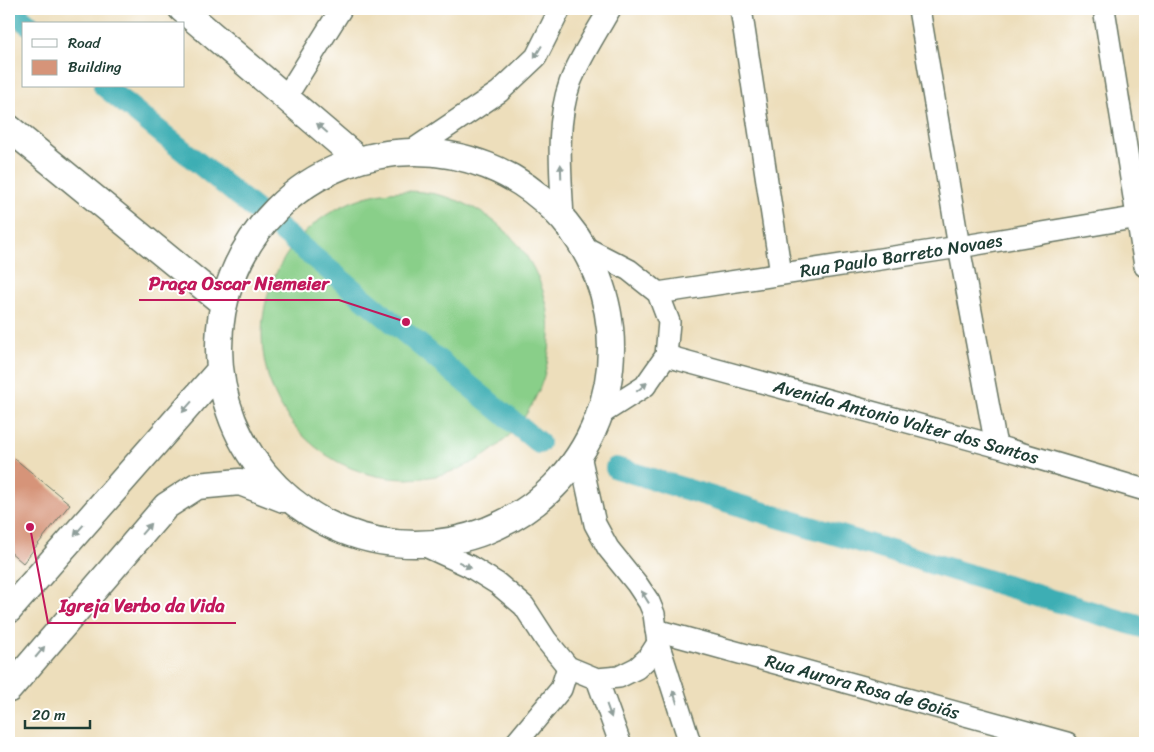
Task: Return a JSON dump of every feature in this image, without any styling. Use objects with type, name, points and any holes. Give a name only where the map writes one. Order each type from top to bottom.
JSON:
[{"type":"street","points":[[182,9],[359,160]]},
{"type":"street","points":[[286,98],[341,9]]},
{"type":"street","points":[[410,152],[499,92],[536,57],[560,9]]},
{"type":"street","points":[[563,219],[560,166],[562,119],[570,83],[596,31],[610,9]]},
{"type":"street","points":[[740,9],[781,274]]},
{"type":"street","points":[[919,9],[959,248],[996,446]]},
{"type":"street","points":[[1104,9],[1141,217],[1145,266]]},
{"type":"street","points":[[9,128],[223,303]]},
{"type":"street","points":[[9,689],[166,506],[197,486],[240,482],[291,501],[330,526],[375,540],[421,544],[468,538],[512,520],[550,492],[580,455],[601,414],[612,357],[606,300],[584,247],[563,219],[520,182],[467,159],[410,152],[359,160],[311,181],[271,213],[241,255],[223,303],[218,337],[219,371],[231,420],[256,464],[291,501]]},
{"type":"street","name":"Rua Paulo Barreto Novaes","points":[[658,293],[959,248],[1141,217]]},
{"type":"street","points":[[584,247],[629,270],[658,293],[668,322],[666,356],[645,386],[601,414]]},
{"type":"street","name":"Avenida Antonio Valter dos Santos","points":[[666,356],[996,446],[1145,490]]},
{"type":"street","points":[[9,610],[219,371]]},
{"type":"street","points":[[580,455],[595,524],[608,548],[649,602],[654,614],[657,637],[690,743]]},
{"type":"street","points":[[421,544],[469,566],[498,584],[524,606],[546,640],[568,667],[597,679],[619,677],[637,668],[649,657],[657,637]]},
{"type":"street","name":"Rua Aurora Rosa de Goiás","points":[[657,637],[1067,743]]},
{"type":"street","points":[[516,743],[561,688],[568,667]]},
{"type":"street","points":[[597,679],[620,743]]},
{"type":"green space","points":[[406,191],[434,194],[461,202],[486,215],[508,233],[526,255],[539,280],[547,307],[550,335],[547,363],[539,390],[526,415],[508,437],[486,455],[461,468],[434,476],[406,479],[378,476],[351,468],[326,455],[304,437],[286,415],[273,390],[265,363],[262,335],[265,307],[273,280],[286,255],[304,233],[326,215],[351,202],[378,194]]},
{"type":"building","points":[[9,454],[70,504],[23,563],[9,551]]},
{"type":"waterway","points":[[10,9],[26,22]]},
{"type":"waterway","points":[[106,88],[256,210]]},
{"type":"waterway","points":[[277,227],[539,443]]},
{"type":"waterway","points":[[616,468],[1145,628]]},
{"type":"place","name":"Praça Oscar Niemeier","points":[[406,322]]},
{"type":"place","name":"Igreja Verbo da Vida","points":[[30,527]]}]
